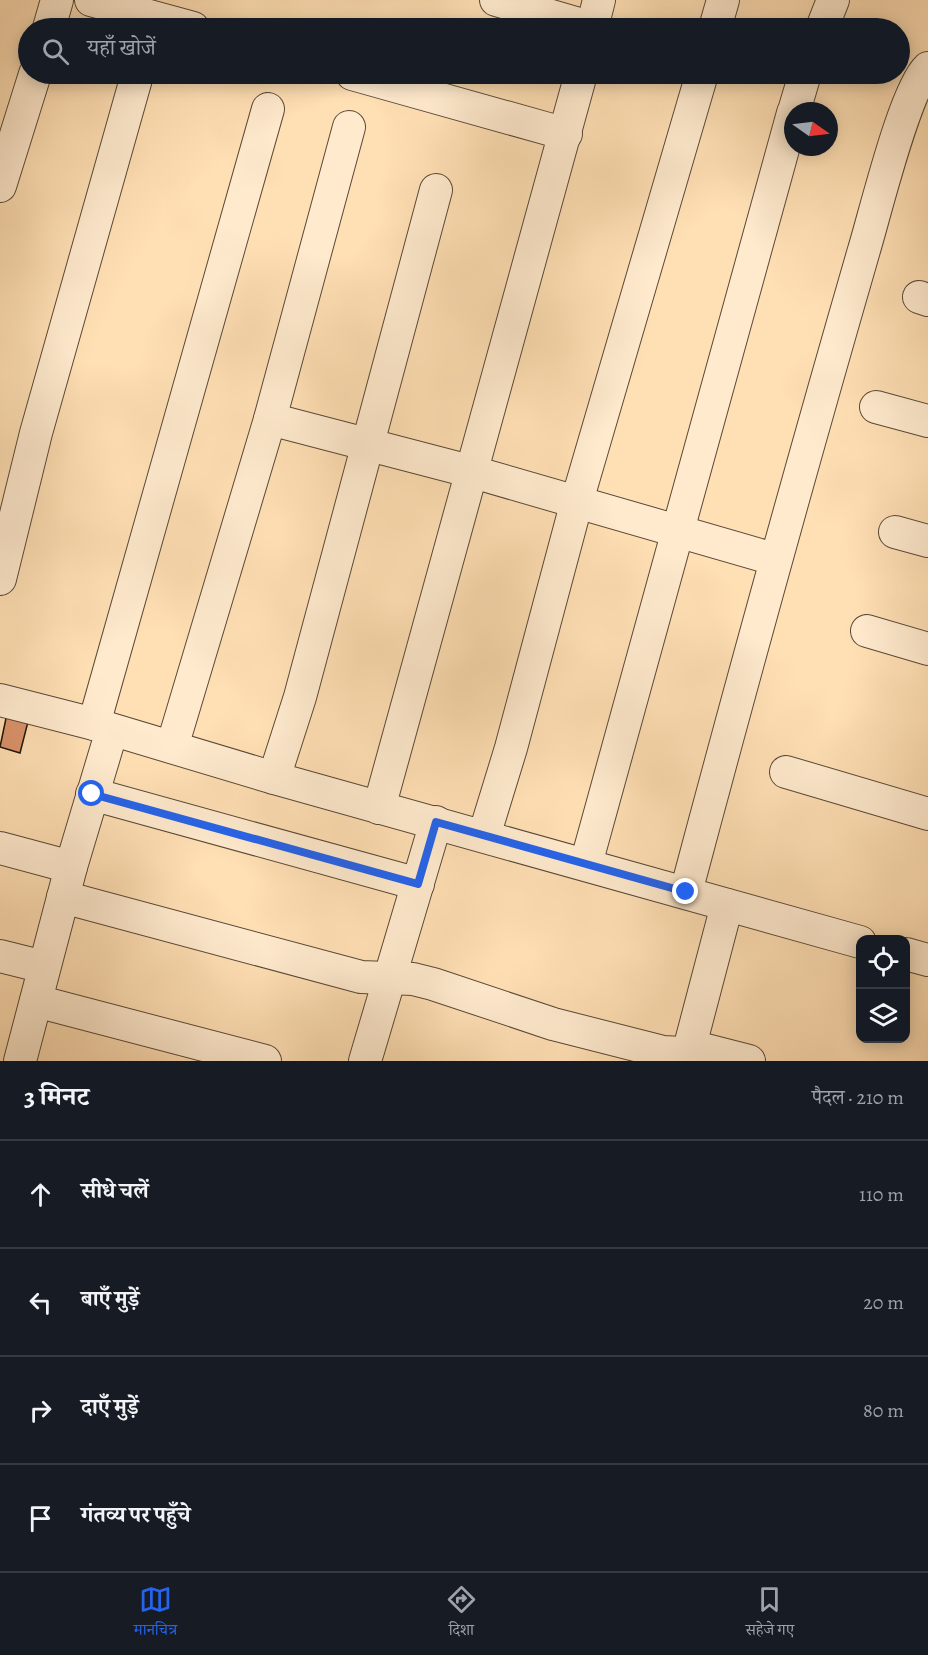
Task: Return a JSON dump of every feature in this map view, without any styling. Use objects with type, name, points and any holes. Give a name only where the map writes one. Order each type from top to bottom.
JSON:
[{"type":"street","points":[[52,18],[57,0]]},
{"type":"street","points":[[91,0],[157,18]]},
{"type":"street","points":[[496,0],[590,18]]},
{"type":"street","points":[[718,18],[723,0]]},
{"type":"street","points":[[826,18],[833,0]]},
{"type":"street","points":[[686,892],[774,559],[912,94],[928,68]]},
{"type":"street","points":[[0,186],[32,84]]},
{"type":"street","points":[[0,579],[36,433],[135,84]]},
{"type":"street","points":[[388,84],[566,134]]},
{"type":"street","points":[[379,808],[578,84]]},
{"type":"street","points":[[484,836],[511,748],[577,501],[699,84]]},
{"type":"street","points":[[796,102],[802,84]]},
{"type":"street","points":[[20,1061],[92,794],[103,727],[268,109]]},
{"type":"street","points":[[172,747],[270,419],[349,127]]},
{"type":"street","points":[[586,864],[784,145]]},
{"type":"street","points":[[274,778],[300,697],[436,190]]},
{"type":"street","points":[[876,407],[928,421]]},
{"type":"street","points":[[270,419],[473,472],[774,559]]},
{"type":"street","points":[[895,532],[928,541]]},
{"type":"street","points":[[867,631],[928,649]]},
{"type":"street","points":[[0,700],[103,727],[379,808],[856,941]]},
{"type":"street","points":[[786,772],[928,814]]},
{"type":"street","points":[[92,794],[418,884]]},
{"type":"street","points":[[365,1061],[436,822]]},
{"type":"street","points":[[0,848],[71,867]]},
{"type":"street","points":[[63,897],[361,976],[391,977],[433,984],[553,1024],[630,1044],[688,1057],[715,1052],[749,1061]]},
{"type":"street","points":[[688,1057],[727,905]]},
{"type":"street","points":[[910,955],[928,960]]},
{"type":"street","points":[[0,956],[44,967]]},
{"type":"street","points":[[36,1000],[265,1061]]},
{"type":"building","points":[[9,704],[31,710],[20,753],[0,747]]},
{"type":"route","points":[[92,794],[418,884],[436,822],[686,892]]}]
